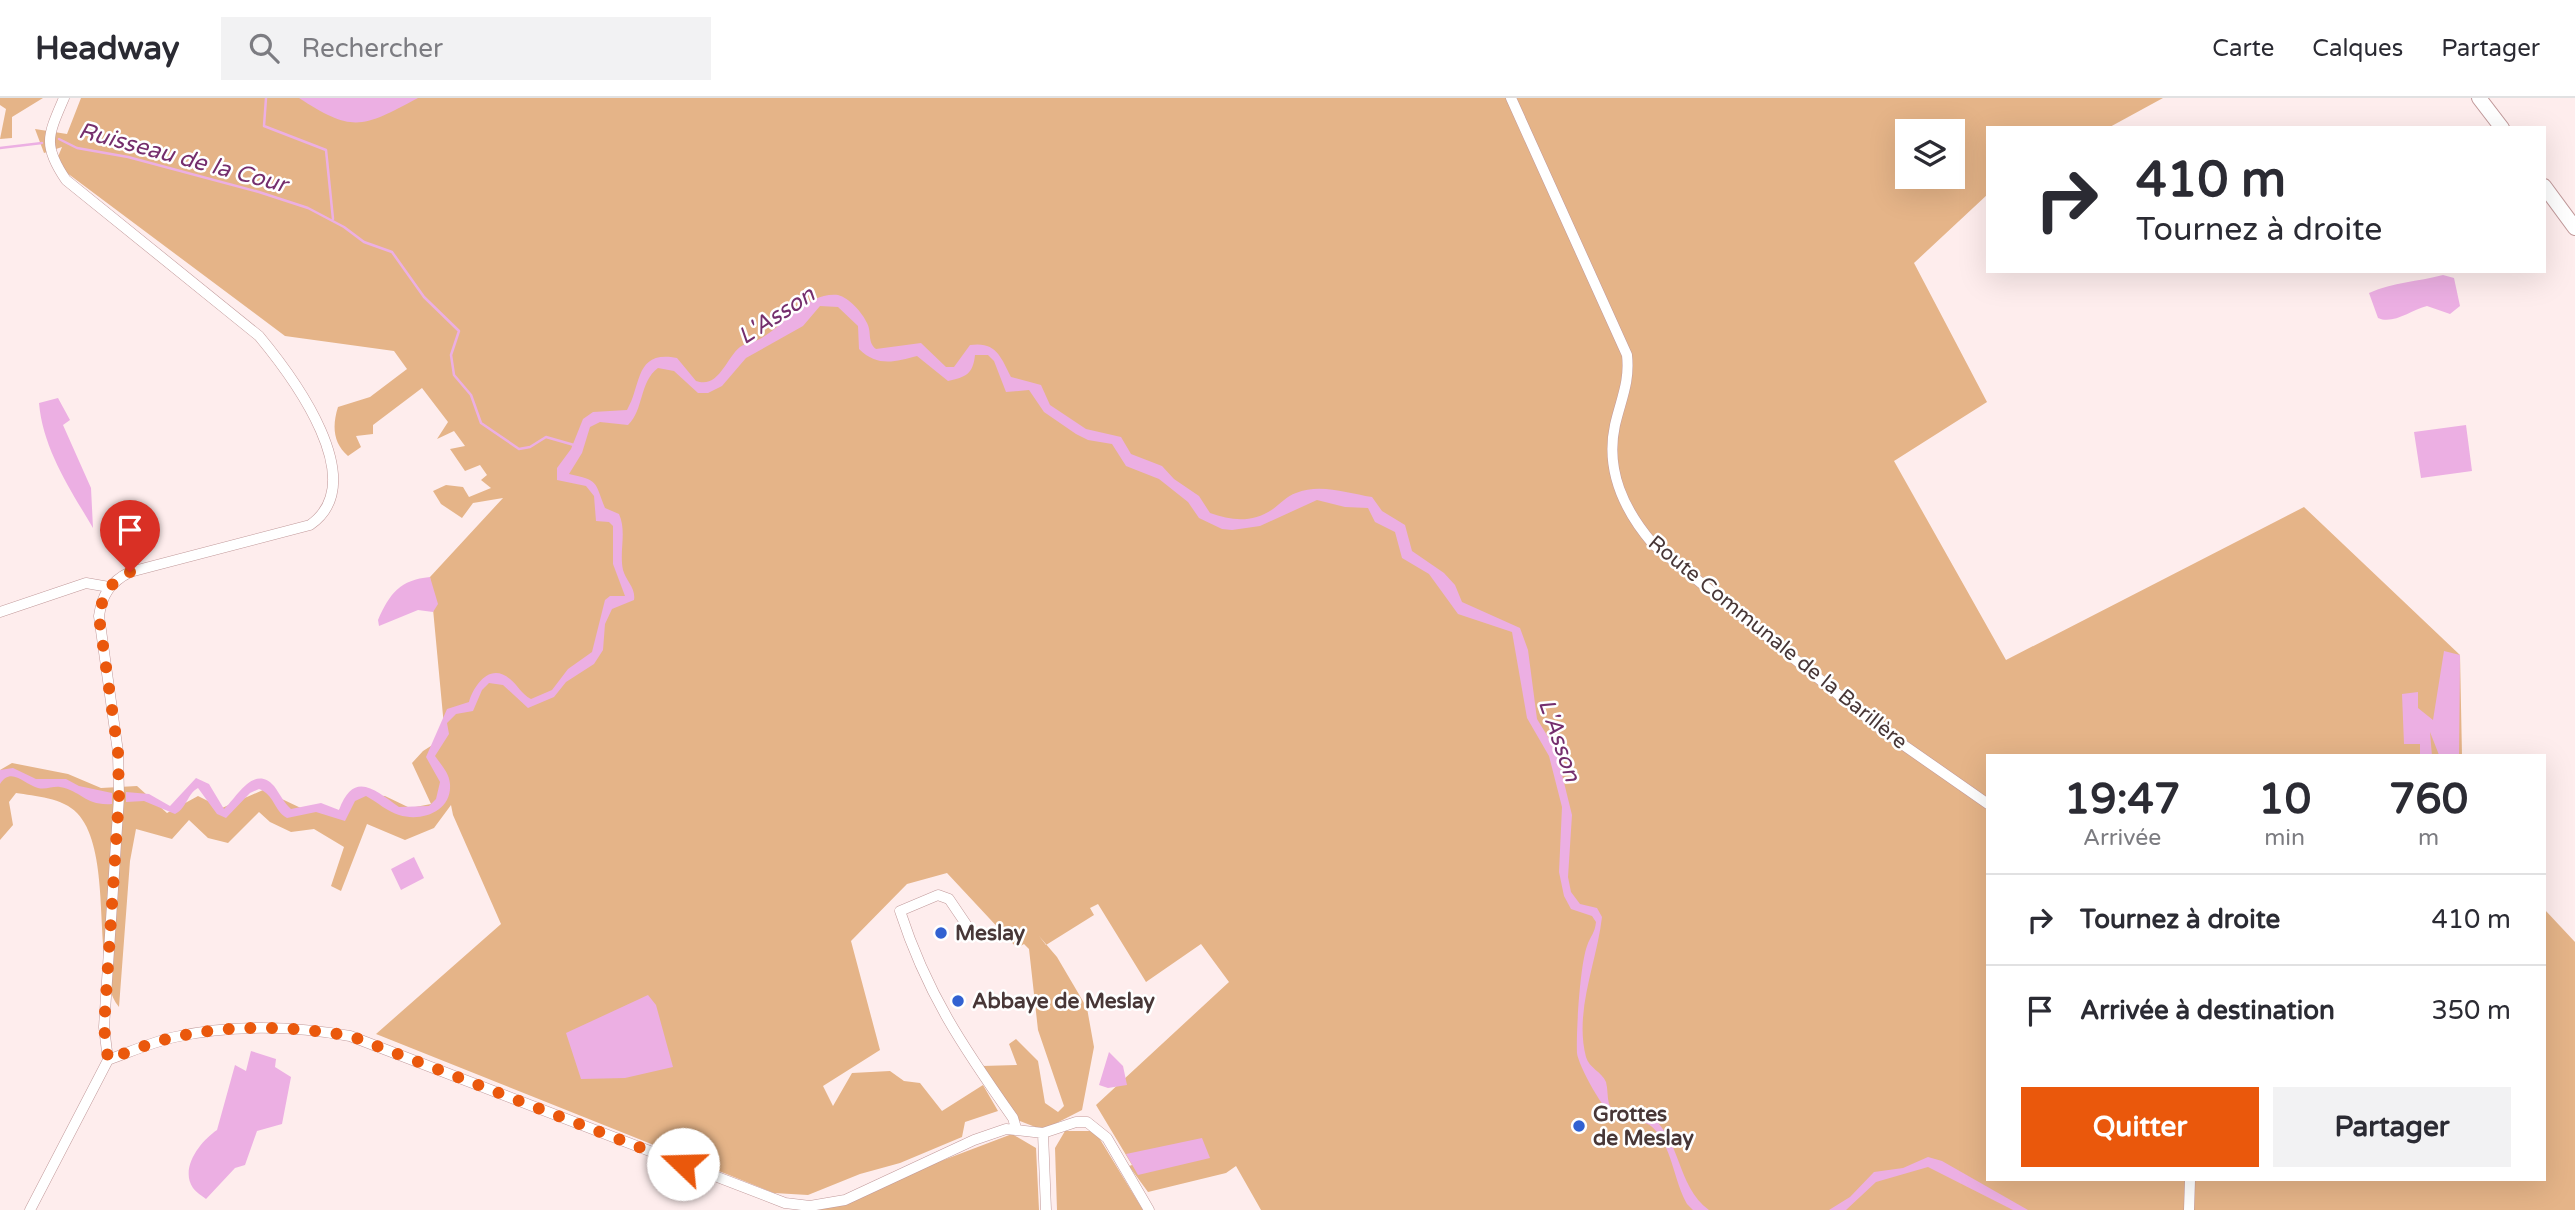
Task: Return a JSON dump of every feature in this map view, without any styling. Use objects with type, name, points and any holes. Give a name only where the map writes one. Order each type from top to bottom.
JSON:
[{"type":"main road","points":[[2479,98],[2500,126]]},
{"type":"main road","points":[[2546,189],[2575,228]]},
{"type":"street","points":[[30,1210],[108,1059],[104,1027],[119,797],[118,752],[99,617],[102,599],[109,587],[130,572],[310,525],[325,515],[334,490],[327,443],[276,357],[259,336],[66,180],[50,153],[48,140],[64,98]]},
{"type":"street","name":"Route Communale de la Barillère","points":[[1511,98],[1627,355],[1629,376],[1612,447],[1616,482],[1631,519],[1653,544],[1882,730],[1986,803]]},
{"type":"street","points":[[0,612],[86,583],[109,587]]},
{"type":"street","points":[[970,930],[949,899],[938,895],[900,911],[919,967],[936,999],[961,1044],[1013,1118],[1016,1128]]},
{"type":"street","points":[[108,1059],[171,1038],[208,1030],[304,1027],[351,1036],[785,1203],[810,1206],[845,1200],[974,1140],[1016,1128],[1043,1133],[1076,1122],[1094,1125],[1107,1138],[1149,1210]]},
{"type":"street","points":[[1043,1133],[1046,1210]]},
{"type":"street","points":[[2189,1210],[2190,1181]]},
{"type":"shaded area","points":[[0,98],[43,98],[12,117],[12,138],[0,139],[6,109],[0,105]]},
{"type":"shaded area","points":[[81,98],[2163,98],[2112,126],[1986,126],[1986,196],[1914,263],[1987,402],[1894,461],[2006,660],[2304,507],[2460,655],[2462,754],[1986,754],[1986,1181],[2546,1181],[2546,911],[2575,942],[2575,1210],[1261,1210],[1236,1166],[1226,1173],[1148,1192],[1129,1166],[1132,1165],[1096,1105],[1229,982],[1201,944],[1146,982],[1098,904],[1090,908],[1094,915],[1046,945],[1057,957],[1087,1008],[1094,1047],[1082,1110],[1043,1130],[1015,1119],[982,1066],[1017,1065],[1009,1044],[1016,1039],[1038,1061],[1045,1103],[1058,1112],[1064,1106],[1038,1030],[1029,949],[1024,944],[1017,948],[947,873],[907,884],[851,941],[880,1050],[823,1086],[833,1106],[852,1073],[890,1071],[904,1081],[920,1083],[942,1111],[983,1085],[998,1111],[965,1122],[962,1137],[900,1163],[860,1174],[808,1195],[774,1193],[376,1034],[501,924],[451,805],[434,828],[405,840],[367,824],[341,891],[331,886],[344,847],[314,829],[291,832],[270,822],[259,812],[228,843],[208,838],[189,820],[172,839],[136,829],[130,861],[119,1007],[109,983],[100,886],[93,844],[87,827],[77,813],[64,804],[48,798],[16,793],[9,802],[13,825],[0,840],[0,770],[12,763],[68,774],[101,788],[137,786],[167,813],[198,796],[222,808],[263,790],[305,810],[336,813],[355,794],[385,796],[410,808],[431,804],[412,763],[423,751],[445,737],[430,577],[503,498],[473,503],[462,518],[441,504],[433,491],[446,485],[463,487],[469,497],[491,488],[481,480],[487,475],[480,465],[465,471],[450,449],[465,446],[454,431],[437,439],[448,422],[422,388],[373,425],[373,434],[356,436],[361,447],[348,456],[339,446],[335,434],[338,407],[370,397],[407,369],[394,351],[285,336],[55,164],[62,147],[44,153],[35,129],[67,134]]},
{"type":"shaded area","points":[[299,98],[418,98],[384,115],[358,122],[333,117]]},
{"type":"shaded area","points":[[2443,275],[2454,278],[2460,306],[2450,314],[2427,306],[2390,320],[2378,318],[2369,293],[2397,284]]},
{"type":"shaded area","points":[[827,295],[838,295],[851,302],[862,314],[876,349],[921,343],[946,367],[954,367],[970,345],[979,344],[992,348],[1011,377],[1041,385],[1050,405],[1086,429],[1121,437],[1131,454],[1162,466],[1174,479],[1199,496],[1210,513],[1226,518],[1250,519],[1265,514],[1293,494],[1314,489],[1372,497],[1382,511],[1405,525],[1412,551],[1444,573],[1455,585],[1462,602],[1520,628],[1528,650],[1537,719],[1556,750],[1572,815],[1568,877],[1571,892],[1580,904],[1597,908],[1602,917],[1584,1004],[1583,1040],[1586,1057],[1606,1082],[1608,1101],[1612,1109],[1626,1115],[1648,1114],[1659,1124],[1674,1149],[1690,1188],[1709,1210],[1693,1210],[1687,1204],[1662,1139],[1652,1126],[1643,1122],[1623,1121],[1612,1116],[1582,1068],[1577,1053],[1579,999],[1582,968],[1596,922],[1592,916],[1571,909],[1564,896],[1559,872],[1562,807],[1549,756],[1527,718],[1512,632],[1458,614],[1429,574],[1402,558],[1395,532],[1375,522],[1368,508],[1345,507],[1317,500],[1260,526],[1222,529],[1199,518],[1188,502],[1159,479],[1126,466],[1112,444],[1088,440],[1044,412],[1029,390],[1006,392],[994,361],[988,355],[975,355],[967,374],[948,381],[917,356],[879,361],[859,349],[858,326],[838,307],[820,306],[803,326],[746,358],[722,386],[708,393],[698,393],[674,371],[658,368],[648,381],[637,412],[628,425],[600,422],[590,427],[582,453],[569,474],[591,480],[605,508],[619,514],[623,570],[634,592],[634,600],[612,609],[605,624],[603,650],[594,664],[566,682],[554,697],[528,708],[503,685],[489,683],[482,690],[473,711],[456,714],[447,723],[449,734],[435,756],[449,780],[449,794],[446,802],[434,813],[417,817],[399,815],[366,796],[355,801],[345,821],[316,812],[287,818],[268,795],[259,789],[250,793],[226,818],[217,814],[198,788],[175,814],[144,801],[126,802],[126,792],[149,794],[170,806],[196,778],[209,784],[224,809],[246,785],[259,778],[274,786],[291,809],[321,803],[339,810],[351,790],[359,787],[374,790],[399,807],[429,806],[436,799],[440,782],[426,757],[447,709],[469,702],[479,683],[490,674],[503,674],[531,699],[552,690],[568,669],[592,652],[605,600],[610,596],[625,596],[613,564],[613,526],[609,522],[596,521],[594,496],[586,486],[557,480],[557,468],[571,449],[583,419],[593,412],[627,410],[641,372],[653,359],[677,358],[696,381],[711,381],[744,344],[760,339],[806,304]]},
{"type":"shaded area","points":[[58,398],[70,420],[63,425],[91,488],[93,528],[59,468],[46,436],[39,403]]},
{"type":"shaded area","points":[[2466,425],[2472,471],[2421,478],[2414,432]]},
{"type":"shaded area","points":[[430,577],[438,604],[433,612],[418,610],[379,626],[378,620],[382,611],[397,589],[411,581]]},
{"type":"shaded area","points":[[2444,651],[2460,655],[2459,754],[2439,754],[2430,732],[2432,754],[2420,754],[2420,744],[2404,744],[2402,694],[2418,692],[2418,708],[2433,720]]},
{"type":"shaded area","points":[[13,768],[36,779],[66,779],[79,786],[112,793],[112,804],[89,801],[60,787],[38,788],[13,776],[4,779],[0,784],[0,770]]},
{"type":"shaded area","points":[[414,857],[424,878],[401,890],[391,869]]},
{"type":"shaded area","points":[[648,995],[656,1005],[673,1067],[625,1078],[581,1079],[566,1033]]},
{"type":"shaded area","points":[[251,1051],[276,1059],[275,1067],[291,1077],[282,1124],[257,1131],[245,1165],[235,1168],[206,1199],[194,1189],[189,1180],[190,1163],[199,1147],[217,1130],[235,1065],[246,1071]]},
{"type":"shaded area","points":[[1109,1052],[1123,1066],[1127,1085],[1108,1088],[1099,1085]]},
{"type":"shaded area","points":[[1065,1131],[1095,1131],[1143,1210],[1057,1210],[1055,1148]]},
{"type":"shaded area","points":[[1012,1134],[1036,1148],[1039,1210],[812,1210]]},
{"type":"shaded area","points":[[1202,1138],[1210,1158],[1138,1175],[1126,1154]]},
{"type":"shaded area","points":[[1928,1157],[1942,1161],[2028,1210],[2013,1210],[1928,1167],[1876,1182],[1846,1210],[1829,1210],[1850,1197],[1874,1172],[1903,1168]]},
{"type":"waterway","points":[[266,98],[264,126],[326,150],[333,219]]},
{"type":"waterway","name":"Ruisseau de la Cour","points":[[59,139],[77,148],[128,157],[308,208],[344,227],[364,242],[392,252],[424,297],[459,331],[451,355],[454,375],[471,395],[481,423],[519,449],[530,447],[546,437],[574,445]]},
{"type":"waterway","name":"Ruisseau de la Cour","points":[[0,148],[42,143]]},
{"type":"place","name":"Meslay","points":[[941,933]]},
{"type":"place","name":"Abbaye de Meslay","points":[[958,1001]]},
{"type":"place","name":"Grottes de Meslay","points":[[1579,1126]]},
{"type":"route","points":[[130,572],[109,587],[102,599],[99,617],[105,677],[118,752],[119,797],[104,1027],[108,1059],[171,1038],[208,1030],[304,1027],[351,1036],[683,1164]]},
{"type":"water label","name":"L'Asson","points":[[776,315]]},
{"type":"water label","name":"L'Asson","points":[[1560,740]]}]
